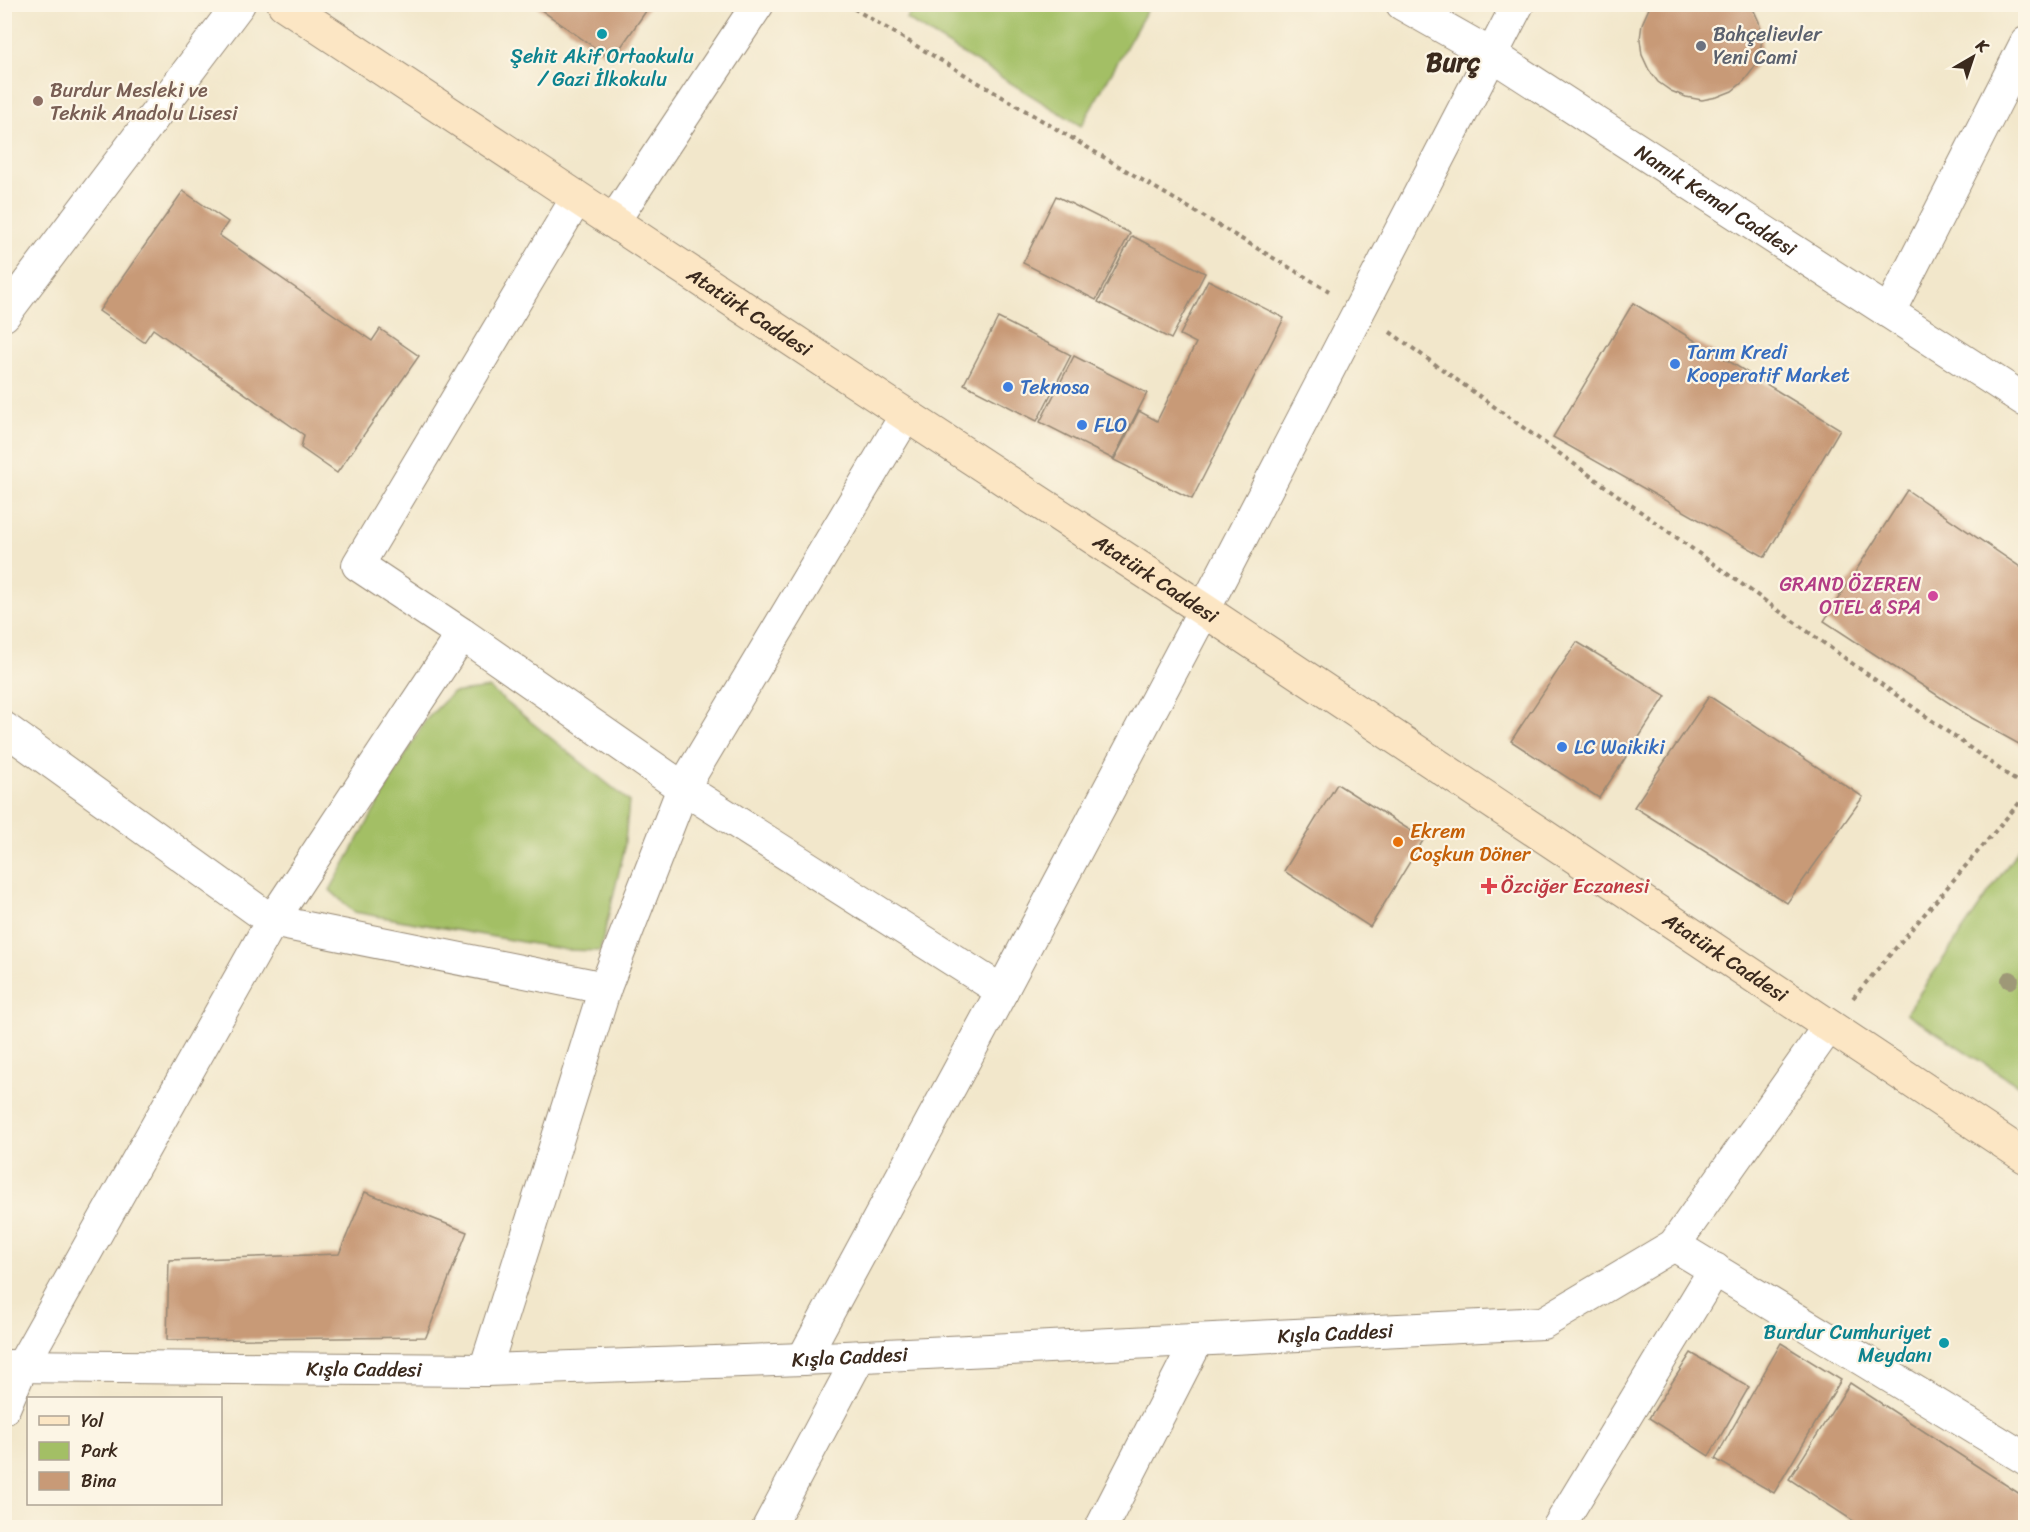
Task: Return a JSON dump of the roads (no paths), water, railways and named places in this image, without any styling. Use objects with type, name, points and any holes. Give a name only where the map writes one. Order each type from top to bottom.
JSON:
[{"type":"main road","name":"Atatürk Caddesi","points":[[284,4],[906,416],[1204,610],[2025,1157]]},
{"type":"street","points":[[4,315],[239,4]]},
{"type":"street","points":[[613,222],[758,4]]},
{"type":"street","name":"Namık Kemal Caddesi","points":[[1402,4],[1492,55],[2025,400]]},
{"type":"street","points":[[803,1359],[1204,610],[1518,4]]},
{"type":"street","points":[[1889,312],[2025,43]]},
{"type":"street","points":[[577,198],[358,565],[462,634],[683,788],[1002,991]]},
{"type":"street","points":[[485,1370],[605,988],[683,788],[906,416]]},
{"type":"street","points":[[4,1407],[13,1366],[272,921],[462,634]]},
{"type":"street","points":[[4,728],[272,921],[605,988]]},
{"type":"street","points":[[1829,1026],[1674,1245],[2025,1459]]},
{"type":"street","name":"Kışla Caddesi","points":[[13,1366],[485,1370],[803,1359],[1542,1323],[1674,1245]]},
{"type":"street","points":[[1558,1527],[1715,1269]]},
{"type":"street","points":[[1101,1527],[1197,1341]]},
{"type":"street","points":[[768,1527],[860,1356]]},
{"type":"place","name":"Şehit Akif Ortaokulu / Gazi İlkokulu","points":[[602,34]]},
{"type":"place","name":"Bahçelievler Yeni Cami","points":[[1701,46]]},
{"type":"place","name":"Burdur Mesleki ve Teknik Anadolu Lisesi","points":[[38,101]]},
{"type":"place","name":"Tarım Kredi Kooperatif Market","points":[[1675,364]]},
{"type":"place","name":"Teknosa","points":[[1008,387]]},
{"type":"place","name":"FLO","points":[[1082,425]]},
{"type":"place","name":"GRAND ÖZEREN OTEL & SPA","points":[[1933,596]]},
{"type":"place","name":"LC Waikiki","points":[[1562,747]]},
{"type":"place","name":"Ekrem Coşkun Döner","points":[[1398,842]]},
{"type":"place","name":"Özciğer Eczanesi","points":[[1489,886]]},
{"type":"place","name":"Burdur Cumhuriyet Meydanı","points":[[1944,1343]]},
{"type":"district","name":"Burç","points":[[1453,62]]}]
